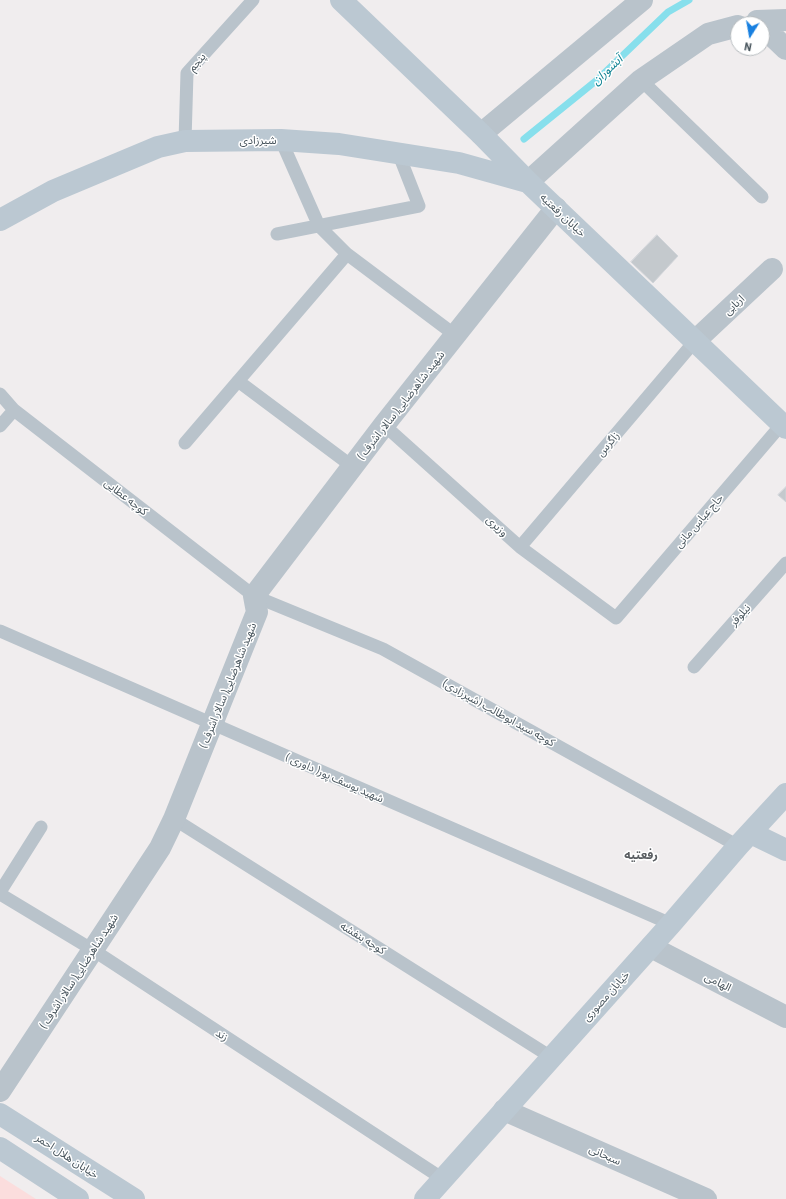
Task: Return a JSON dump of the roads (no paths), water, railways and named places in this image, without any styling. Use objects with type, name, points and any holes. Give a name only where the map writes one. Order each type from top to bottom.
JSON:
[{"type":"street","name":"خیابان رفعتیه","points":[[340,0],[784,426]]},
{"type":"street","points":[[481,134],[642,0]]},
{"type":"street","points":[[770,22],[786,20]]},
{"type":"street","points":[[528,182],[641,80],[708,34],[730,29]]},
{"type":"street","points":[[770,37],[786,49]]},
{"type":"street","name":"شیرزادی","points":[[0,220],[53,191],[158,147],[185,141],[281,140],[339,144],[399,155],[460,163],[528,182]]},
{"type":"street","name":"شهید شاهرضایی( سالار اشرف )","points":[[0,1091],[160,848],[174,819],[257,612],[254,596],[384,426],[556,208]]},
{"type":"street","name":"اربابی","points":[[695,341],[772,269]]},
{"type":"street","name":"خیابان مصوری","points":[[425,1199],[786,794]]},
{"type":"street","points":[[744,840],[786,850]]},
{"type":"street","name":"الهامی","points":[[651,947],[786,1017]]},
{"type":"street","name":"سبحانی","points":[[504,1110],[706,1199]]},
{"type":"street","name":"خیابان هلال احمر","points":[[0,1114],[134,1199]]},
{"type":"street","points":[[0,1148],[78,1199]]},
{"type":"lane","name":"پنجم","points":[[185,141],[187,73],[253,0]]},
{"type":"lane","points":[[641,80],[762,197]]},
{"type":"lane","points":[[281,140],[319,226],[347,254],[456,335]]},
{"type":"lane","points":[[277,234],[419,206],[399,155]]},
{"type":"lane","points":[[185,443],[347,254]]},
{"type":"lane","name":"زاگرس","points":[[520,547],[695,341]]},
{"type":"lane","points":[[238,382],[353,467]]},
{"type":"lane","name":"کوچه عطایی","points":[[0,394],[14,410],[254,596]]},
{"type":"lane","points":[[0,426],[14,410]]},
{"type":"lane","name":"وزیری","points":[[384,426],[520,547],[616,618]]},
{"type":"lane","name":"حاج عباس مانی","points":[[616,618],[784,426]]},
{"type":"lane","name":"نیلوفر","points":[[694,667],[786,563]]},
{"type":"lane","name":"کوچه سید ابوطالب (شیرزادی)","points":[[254,596],[384,649],[744,840]]},
{"type":"lane","name":"شهید یوسف پور( داوری )","points":[[0,631],[671,924]]},
{"type":"lane","name":"کوچه بنفشه","points":[[174,819],[551,1057]]},
{"type":"lane","points":[[0,893],[41,827]]},
{"type":"lane","name":"زند","points":[[0,893],[92,950],[443,1179]]},
{"type":"waterway","name":"آبشوران","points":[[524,139],[597,80],[668,12],[689,0]]},
{"type":"district","name":"رفعتیه","points":[[641,855]]}]
